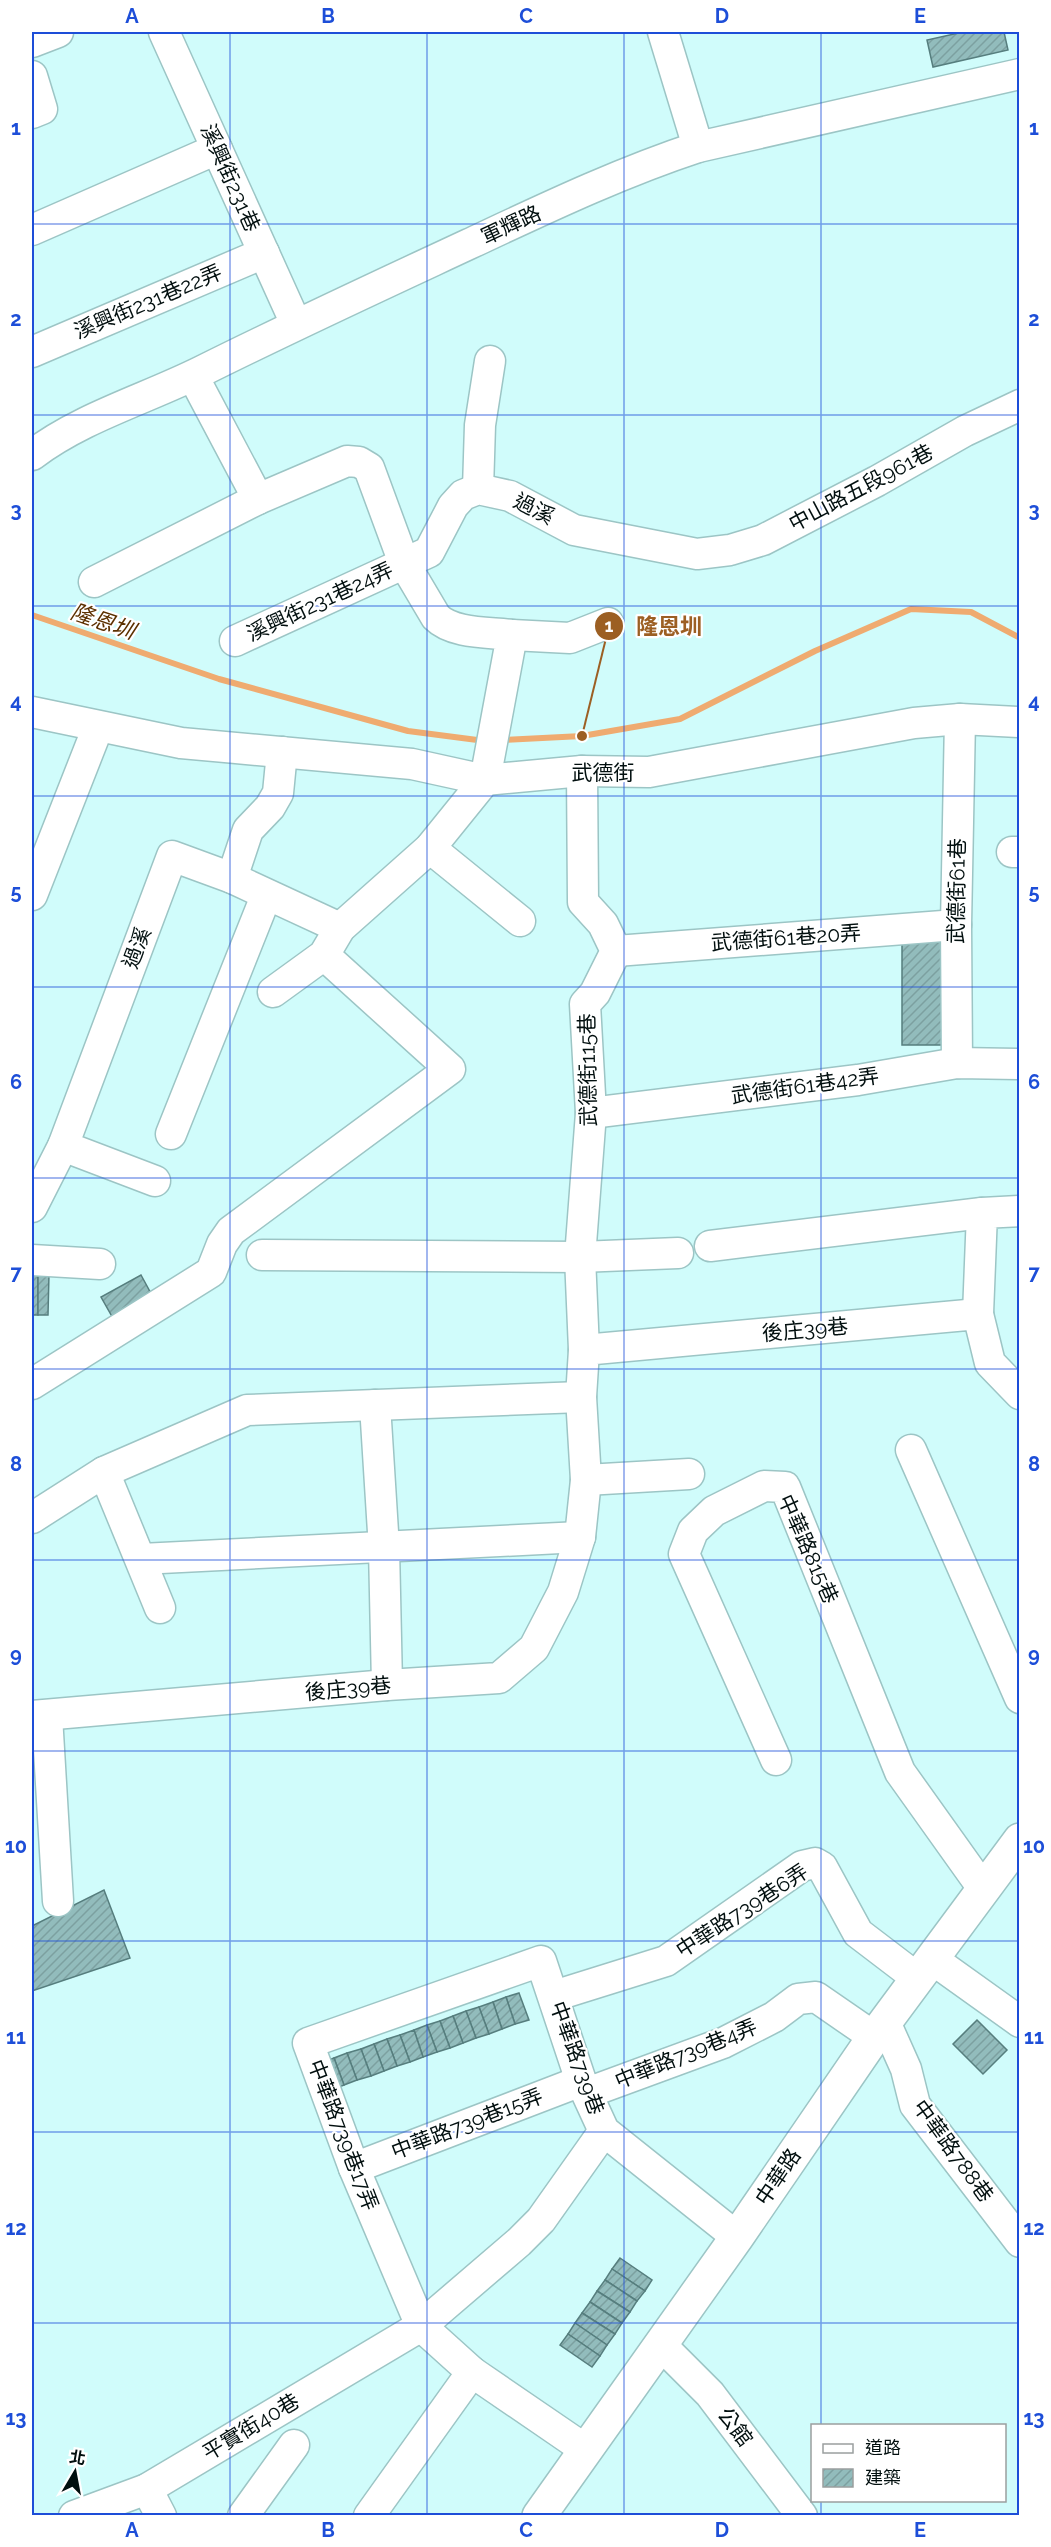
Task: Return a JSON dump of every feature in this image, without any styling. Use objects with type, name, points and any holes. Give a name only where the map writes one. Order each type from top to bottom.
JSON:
[{"type":"main road","name":"中華路","points":[[539,2516],[737,2237],[880,2029],[982,1887],[1020,1840]]},
{"type":"street","points":[[32,42],[58,32]]},
{"type":"street","name":"溪興街231巷","points":[[164,32],[296,324]]},
{"type":"street","points":[[663,32],[698,147]]},
{"type":"street","name":"軍輝路","points":[[32,455],[56,436],[193,376],[296,324],[595,186],[698,147],[1020,74]]},
{"type":"street","points":[[32,76],[42,109],[32,113]]},
{"type":"street","points":[[32,230],[217,148]]},
{"type":"street","name":"溪興街231巷22弄","points":[[32,352],[264,252]]},
{"type":"street","points":[[404,563],[429,552],[453,506],[463,495],[478,489],[480,425],[490,361]]},
{"type":"street","points":[[193,376],[258,499]]},
{"type":"street","name":"中山路五段961巷","points":[[697,554],[730,550],[763,540],[877,481],[965,431],[1020,405]]},
{"type":"street","name":"溪興街231巷24弄","points":[[93,582],[258,499],[347,461],[359,462],[369,468],[404,563],[443,624],[512,635],[570,638],[608,623]]},
{"type":"street","name":"過溪","points":[[478,489],[510,496],[574,530],[697,554]]},
{"type":"street","name":"溪興街231巷24弄","points":[[235,641],[404,563]]},
{"type":"street","points":[[273,992],[324,956],[340,928],[430,848],[485,780],[512,635]]},
{"type":"street","name":"武德街","points":[[32,712],[98,728],[181,743],[412,764],[485,780],[582,771],[649,772],[914,723],[960,719],[1020,722]]},
{"type":"street","name":"武德街61巷","points":[[957,1063],[956,924],[960,719]]},
{"type":"street","points":[[32,895],[98,728]]},
{"type":"street","points":[[232,878],[248,830],[270,807],[278,793],[282,752]]},
{"type":"street","points":[[582,771],[583,902],[603,924],[615,951]]},
{"type":"street","points":[[430,848],[520,921]]},
{"type":"street","name":"過溪","points":[[32,1207],[63,1146],[172,856],[232,878],[266,896],[340,928]]},
{"type":"street","points":[[171,1134],[266,896]]},
{"type":"street","name":"武德街61巷20弄","points":[[615,951],[956,924]]},
{"type":"street","name":"武德街115巷","points":[[584,1350],[580,1257],[591,1113],[585,1004],[595,993],[615,951]]},
{"type":"street","points":[[32,1384],[211,1272],[222,1244],[231,1231],[450,1069],[324,956]]},
{"type":"street","name":"武德街61巷42弄","points":[[591,1113],[858,1080],[957,1063],[1020,1064]]},
{"type":"street","points":[[63,1146],[155,1181]]},
{"type":"street","points":[[710,1246],[982,1213],[1020,1211]]},
{"type":"street","points":[[982,1213],[978,1314],[990,1363],[1020,1394]]},
{"type":"street","points":[[262,1255],[580,1257],[678,1253]]},
{"type":"street","points":[[32,1260],[100,1264]]},
{"type":"street","name":"後庄39巷","points":[[39,1716],[387,1685],[500,1678],[534,1648],[563,1592],[580,1537],[586,1480],[581,1397],[584,1350],[978,1314]]},
{"type":"street","points":[[32,1518],[104,1472],[247,1410],[581,1397]]},
{"type":"street","points":[[375,1405],[384,1548],[387,1685]]},
{"type":"street","points":[[911,1450],[1020,1698]]},
{"type":"street","points":[[104,1472],[159,1608]]},
{"type":"street","points":[[586,1480],[689,1474]]},
{"type":"street","name":"中華路815巷","points":[[776,1760],[684,1554],[693,1531],[714,1511],[764,1486],[785,1487],[900,1772],[982,1887]]},
{"type":"street","points":[[141,1559],[580,1537]]},
{"type":"street","points":[[39,1716],[58,1901]]},
{"type":"street","name":"中華路739巷6弄","points":[[554,1996],[666,1961],[802,1866],[815,1863],[822,1866],[858,1933],[925,1969]]},
{"type":"street","name":"中華路739巷","points":[[541,1961],[584,2087],[604,2131],[737,2237]]},
{"type":"street","name":"中華路739巷17弄","points":[[541,1961],[308,2043],[354,2168],[421,2326],[472,2372],[586,2450]]},
{"type":"street","points":[[925,1969],[1020,2022]]},
{"type":"street","name":"中華路739巷4弄","points":[[584,2087],[723,2043],[774,2017],[798,1999],[816,1997],[880,2029]]},
{"type":"street","name":"中華路788巷","points":[[880,2029],[906,2069],[915,2104],[1020,2242]]},
{"type":"street","name":"中華路739巷15弄","points":[[354,2168],[584,2087]]},
{"type":"street","name":"平實街40巷","points":[[74,2516],[147,2489],[421,2326],[519,2242],[541,2220],[604,2131]]},
{"type":"street","name":"公館","points":[[660,2344],[710,2394],[802,2516]]},
{"type":"street","points":[[369,2516],[472,2372]]},
{"type":"street","points":[[243,2516],[294,2445]]},
{"type":"street","points":[[147,2489],[160,2516]]},
{"type":"building","points":[[963,32],[1004,32],[1008,50],[933,67],[927,40]]},
{"type":"building","points":[[902,933],[947,933],[948,1045],[902,1045]]},
{"type":"building","points":[[32,1274],[38,1274],[38,1315],[32,1315]]},
{"type":"building","points":[[38,1274],[49,1274],[48,1315],[38,1315]]},
{"type":"building","points":[[141,1275],[154,1299],[114,1320],[101,1297]]},
{"type":"building","points":[[104,1890],[130,1958],[32,1991],[32,1926]]},
{"type":"building","points":[[519,1993],[529,2020],[515,2024],[506,1997]]},
{"type":"building","points":[[506,1997],[515,2024],[502,2029],[493,2002]]},
{"type":"building","points":[[493,2002],[502,2029],[489,2034],[479,2007]]},
{"type":"building","points":[[479,2007],[489,2034],[476,2038],[466,2011]]},
{"type":"building","points":[[466,2011],[476,2038],[463,2043],[453,2016]]},
{"type":"building","points":[[453,2016],[463,2043],[450,2048],[440,2021]]},
{"type":"building","points":[[977,2020],[1007,2050],[983,2074],[953,2044]]},
{"type":"building","points":[[440,2021],[450,2048],[437,2052],[427,2025]]},
{"type":"building","points":[[427,2025],[437,2052],[423,2057],[414,2030]]},
{"type":"building","points":[[414,2030],[423,2057],[410,2062],[400,2035]]},
{"type":"building","points":[[400,2035],[410,2062],[397,2066],[387,2039]]},
{"type":"building","points":[[387,2039],[397,2066],[384,2071],[374,2044]]},
{"type":"building","points":[[374,2044],[384,2071],[371,2076],[361,2049]]},
{"type":"building","points":[[361,2049],[371,2076],[357,2080],[347,2053]]},
{"type":"building","points":[[347,2053],[357,2080],[344,2085],[334,2058]]},
{"type":"building","points":[[334,2058],[344,2085],[331,2090],[321,2063]]},
{"type":"building","points":[[620,2258],[652,2280],[645,2291],[612,2269]]},
{"type":"building","points":[[612,2269],[645,2291],[637,2301],[605,2280]]},
{"type":"building","points":[[605,2280],[637,2301],[630,2312],[597,2291]]},
{"type":"building","points":[[597,2291],[630,2312],[622,2323],[590,2302]]},
{"type":"building","points":[[590,2302],[622,2323],[615,2334],[582,2313]]},
{"type":"building","points":[[582,2313],[615,2334],[607,2345],[575,2323]]},
{"type":"building","points":[[575,2323],[607,2345],[600,2356],[568,2334]]},
{"type":"building","points":[[568,2334],[600,2356],[592,2367],[560,2345]]},
{"type":"waterway","name":"隆恩圳","points":[[501,740],[582,736],[680,719],[815,651],[911,609],[971,612],[1020,638]]},
{"type":"waterway","name":"隆恩圳","points":[[32,615],[219,679],[408,731],[485,741]]},
{"type":"place","name":"隆恩圳","points":[[582,736]]}]
